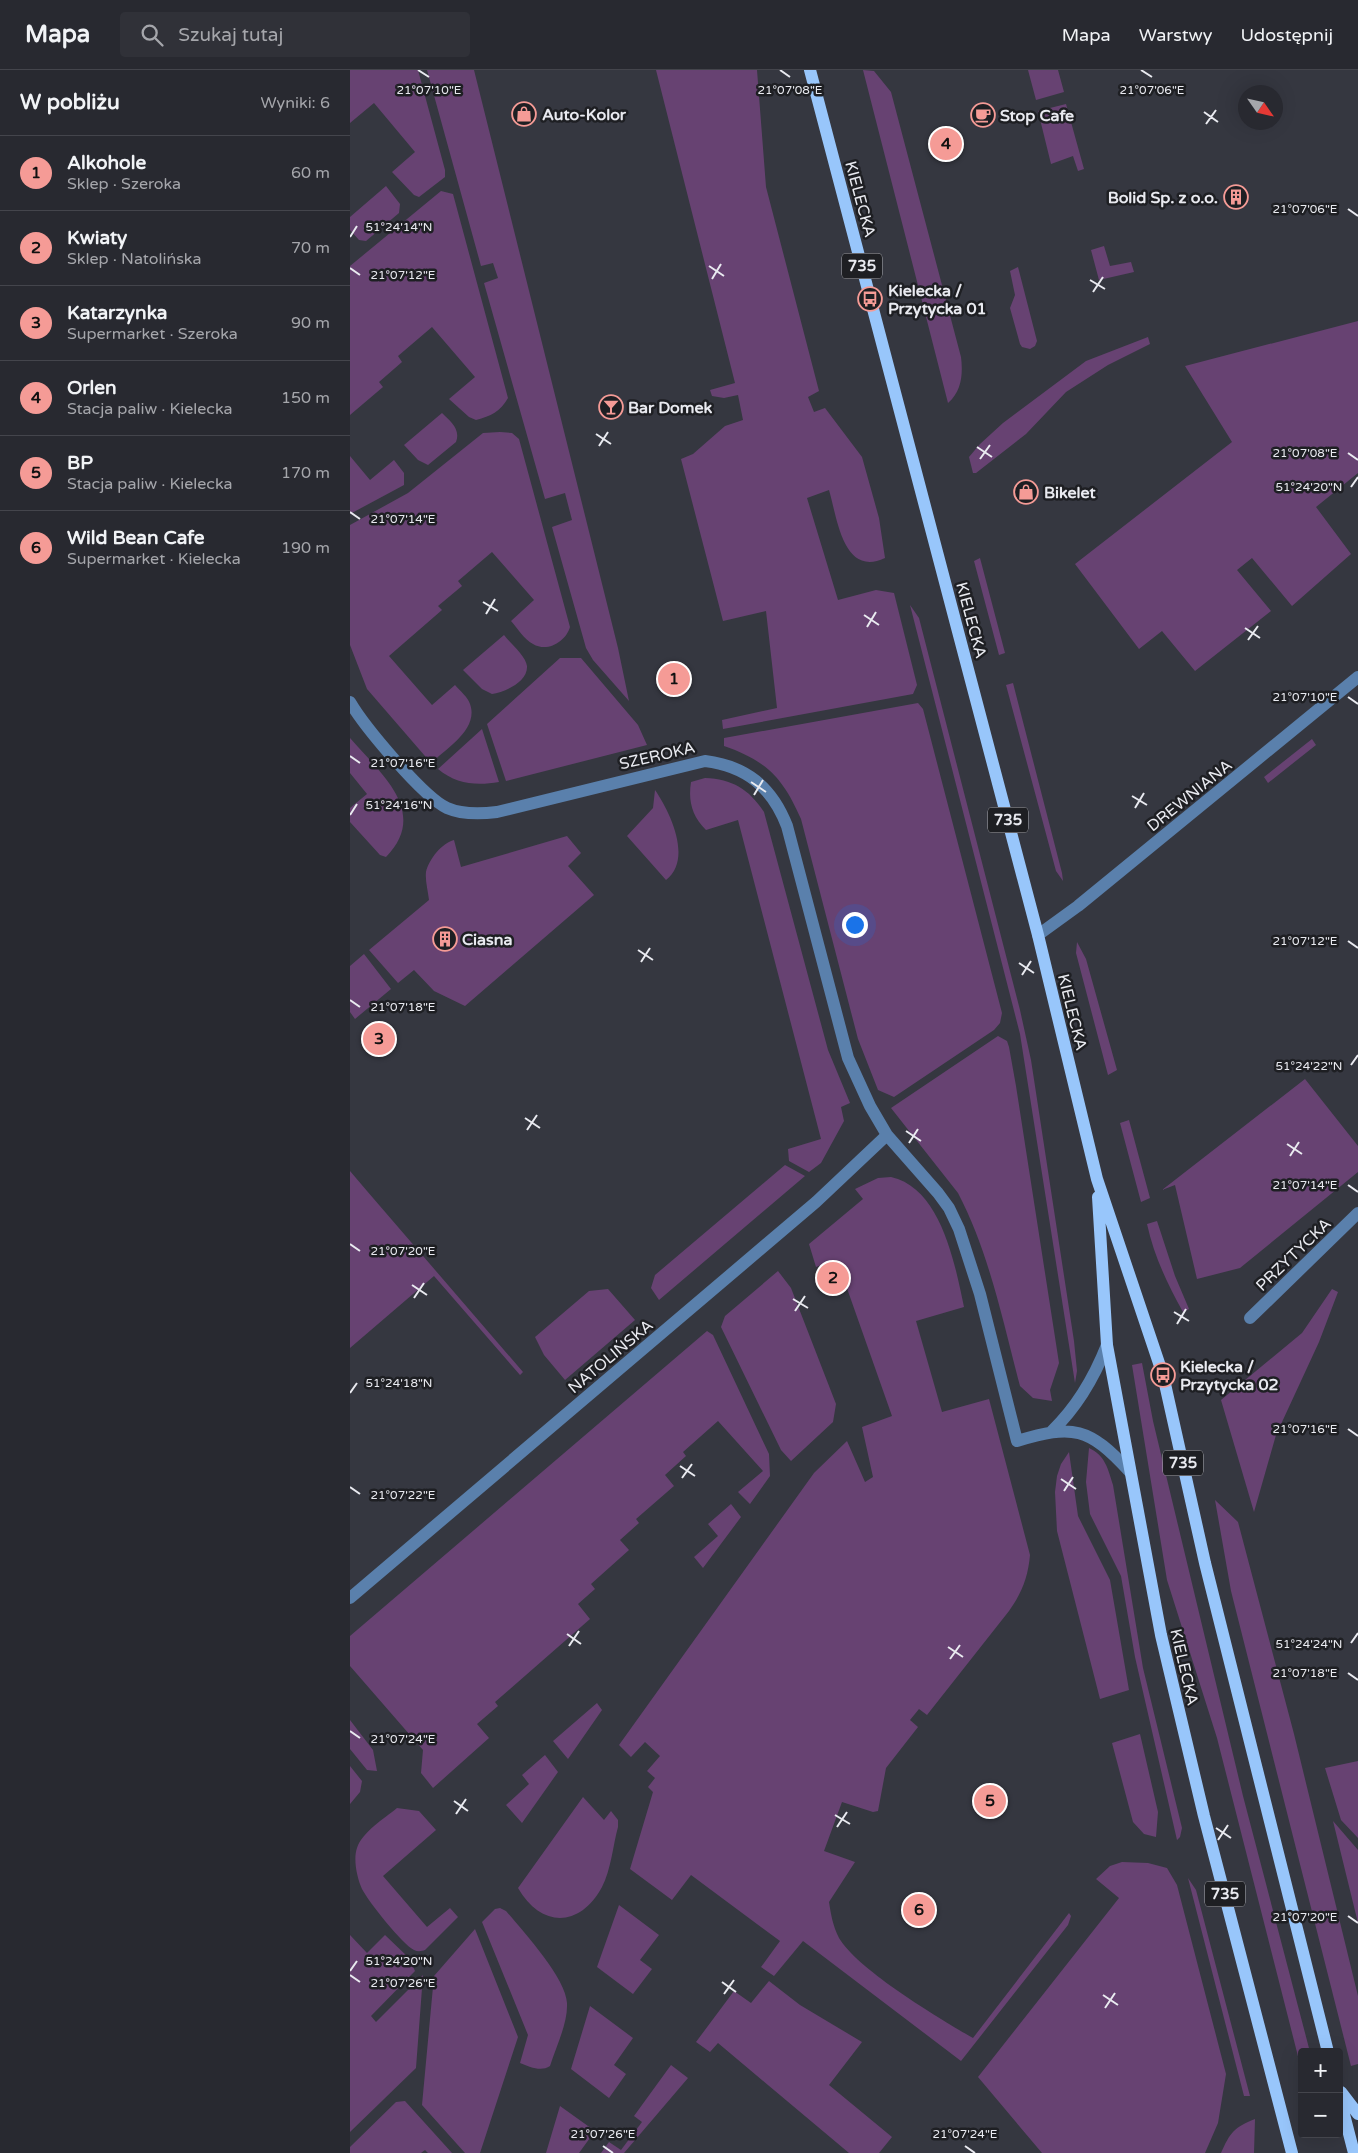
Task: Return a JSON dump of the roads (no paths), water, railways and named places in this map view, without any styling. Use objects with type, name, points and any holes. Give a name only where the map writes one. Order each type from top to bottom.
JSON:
[{"type":"main road","name":"KIELECKA","points":[[810,70],[1038,934],[1097,1179],[1164,1376],[1210,1581],[1327,2048]]},
{"type":"main road","name":"KIELECKA","points":[[1097,1179],[1107,1344],[1161,1635],[1186,1743],[1292,2153]]},
{"type":"main road","points":[[1343,2093],[1358,2114]]},
{"type":"main road","points":[[1343,2110],[1354,2153]]},
{"type":"street","name":"DREWNIANA","points":[[1038,934],[1078,906],[1358,678]]},
{"type":"street","name":"SZEROKA","points":[[350,702],[418,784],[434,800],[448,808],[462,812],[481,814],[497,812],[671,767],[705,761],[734,767],[752,776],[774,798],[784,818],[848,1058],[867,1099],[887,1135],[938,1193],[949,1208],[959,1230],[980,1294],[1017,1441],[1052,1431]]},
{"type":"street","name":"NATOLIŃSKA","points":[[350,1598],[809,1208],[887,1135]]},
{"type":"street","name":"PRZYTYCKA","points":[[1250,1318],[1358,1213]]},
{"type":"street","points":[[1052,1431],[1080,1399],[1094,1376],[1107,1344]]},
{"type":"street","points":[[1052,1431],[1081,1433],[1095,1440],[1111,1450],[1130,1472]]},
{"type":"place","name":"Auto-Kolor","points":[[524,114]]},
{"type":"place","name":"Stop Cafe","points":[[983,115]]},
{"type":"place","name":"Orlen","points":[[946,144]]},
{"type":"place","name":"Bolid Sp. z o.o.","points":[[1236,197]]},
{"type":"place","name":"Kielecka / Przytycka 01","points":[[870,299]]},
{"type":"place","name":"Bar Domek","points":[[611,407]]},
{"type":"place","name":"Bikelet","points":[[1026,492]]},
{"type":"place","name":"Alkohole","points":[[674,679]]},
{"type":"place","name":"Ciasna","points":[[445,939]]},
{"type":"place","name":"Katarzynka","points":[[379,1039]]},
{"type":"place","name":"Kwiaty","points":[[833,1278]]},
{"type":"place","name":"Kielecka / Przytycka 02","points":[[1163,1375]]},
{"type":"place","name":"BP","points":[[990,1801]]},
{"type":"place","name":"Wild Bean Cafe","points":[[919,1910]]}]
